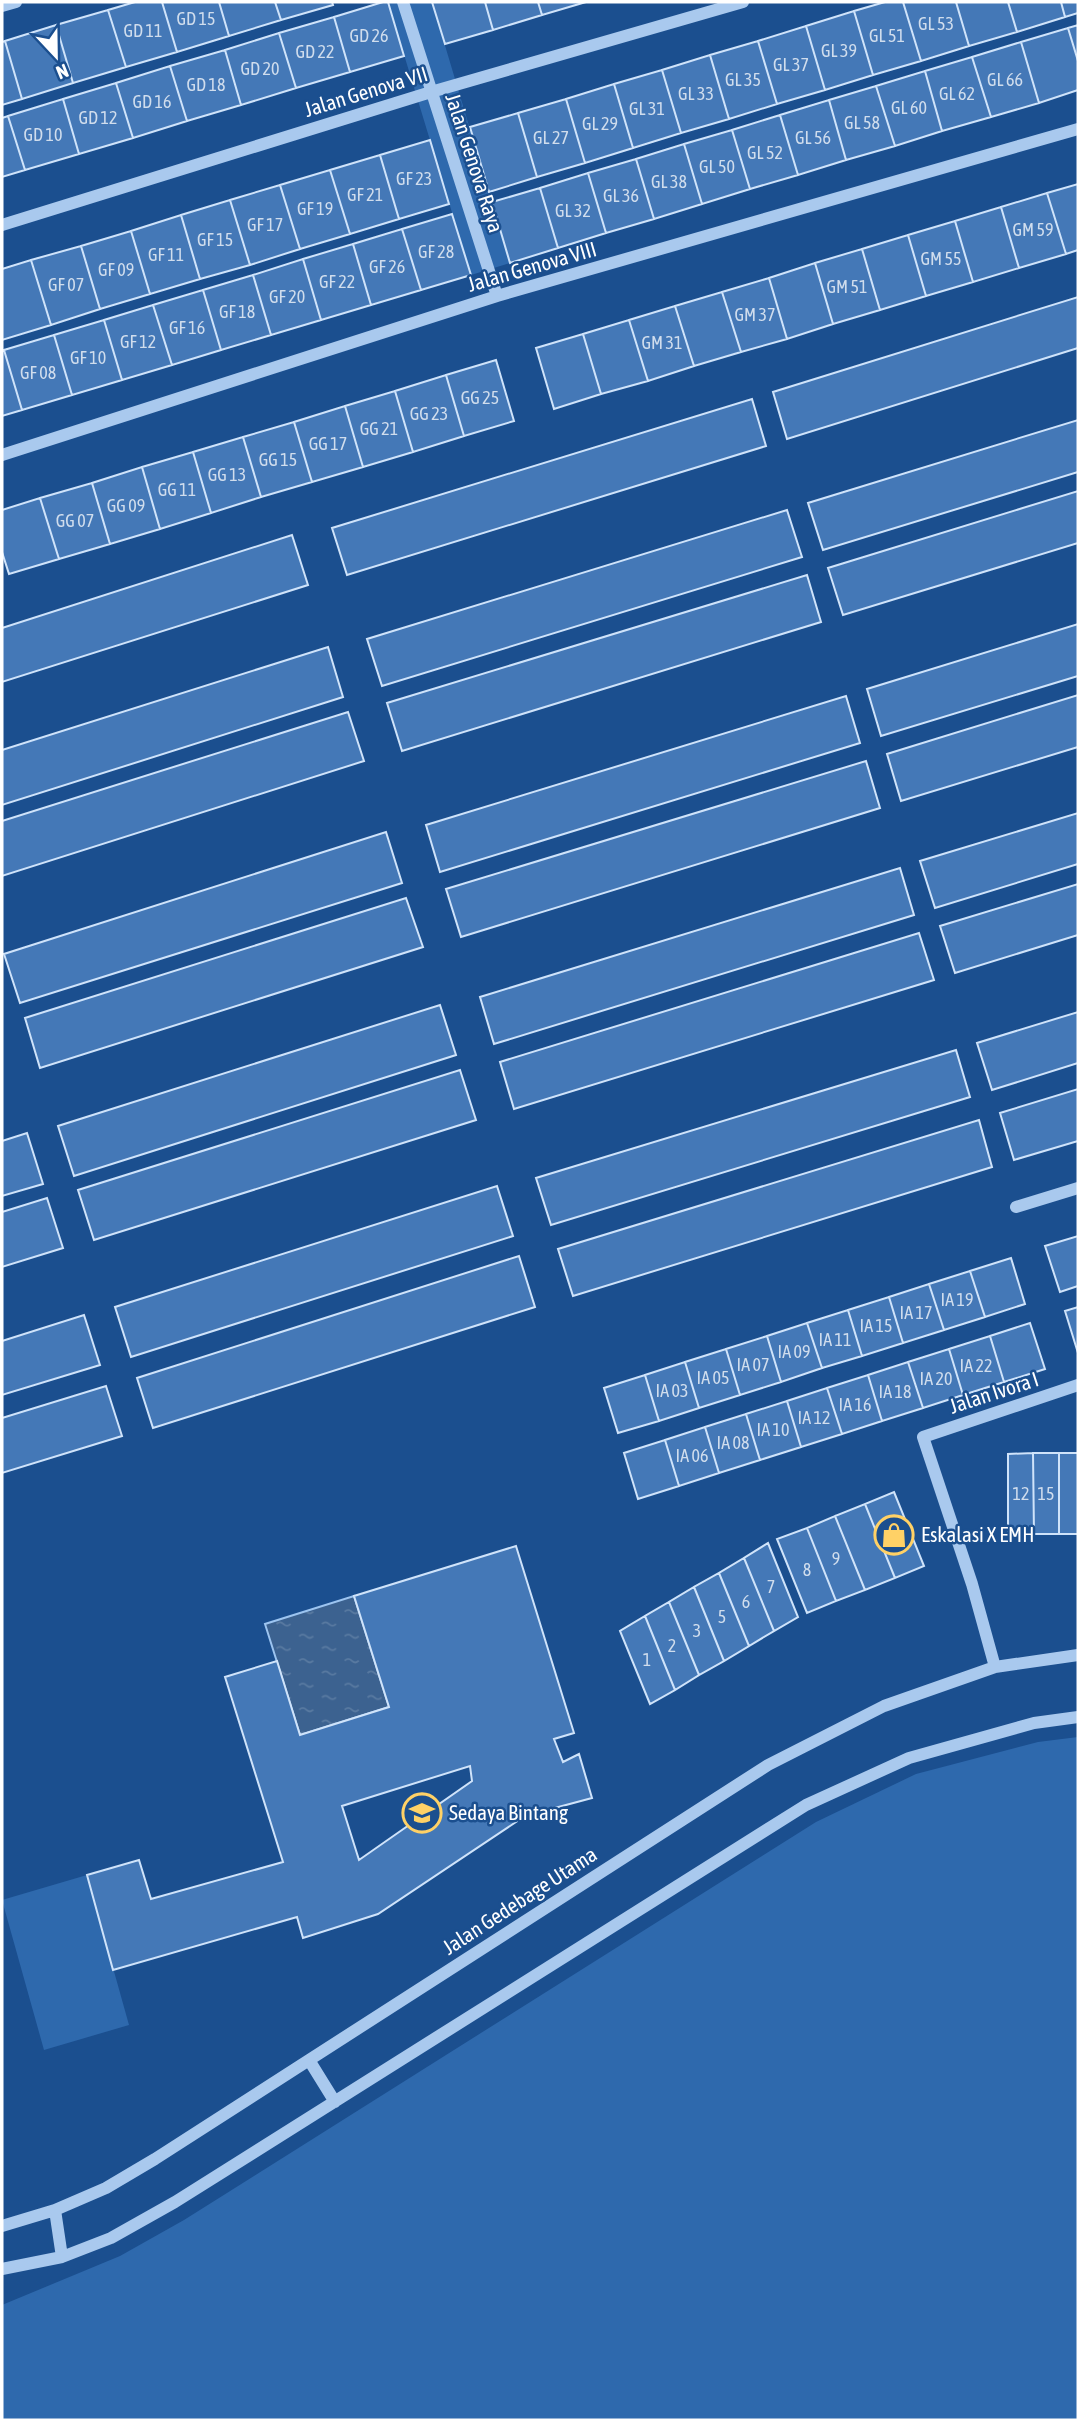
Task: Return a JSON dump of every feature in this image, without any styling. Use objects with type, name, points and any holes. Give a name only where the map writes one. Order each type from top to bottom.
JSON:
[{"type":"street","points":[[2,6],[16,2]]},
{"type":"street","name":"Jalan Genova Raya","points":[[403,2],[497,296]]},
{"type":"street","name":"Jalan Genova VII","points":[[2,225],[431,92],[743,2]]},
{"type":"street","name":"Jalan Genova VIII","points":[[2,455],[497,296],[1078,129]]},
{"type":"street","points":[[1016,1207],[1078,1188]]},
{"type":"street","name":"Jalan Ivora I","points":[[995,1667],[972,1584],[923,1437],[1078,1385]]},
{"type":"street","name":"Jalan Gedebage Utama","points":[[2,2227],[55,2210],[106,2188],[145,2165],[768,1765],[884,1706],[995,1667],[1078,1654]]},
{"type":"street","points":[[2,2269],[62,2257],[111,2238],[175,2202],[806,1805],[909,1758],[1034,1723],[1078,1717]]},
{"type":"street","points":[[309,2060],[335,2102]]},
{"type":"street","points":[[55,2210],[62,2257]]},
{"type":"shaded area","points":[[388,2],[432,2],[510,263],[471,275]]},
{"type":"shaded area","points":[[1078,1737],[1078,2420],[3,2420],[2,2305],[120,2256],[184,2220],[816,1822],[916,1774],[1038,1742]]},
{"type":"shaded area","points":[[87,1875],[129,2025],[44,2050],[2,1900]]},
{"type":"water","points":[[354,1596],[389,1707],[300,1735],[265,1624]]},
{"type":"building","points":[[135,2],[162,2],[177,52],[126,67],[108,10]]},
{"type":"building","points":[[162,2],[219,2],[229,36],[177,52]]},
{"type":"building","points":[[219,2],[275,2],[281,20],[229,36]]},
{"type":"building","points":[[275,2],[332,2],[333,5],[281,20]]},
{"type":"building","points":[[388,2],[404,56],[350,72],[334,17]]},
{"type":"building","points":[[432,2],[485,2],[493,30],[445,44]]},
{"type":"building","points":[[485,2],[538,2],[542,15],[493,30]]},
{"type":"building","points":[[538,2],[586,2],[542,15]]},
{"type":"building","points":[[885,2],[903,2],[921,61],[873,75],[854,11]]},
{"type":"building","points":[[903,2],[956,2],[969,46],[921,61]]},
{"type":"building","points":[[956,2],[1008,2],[1017,32],[969,46]]},
{"type":"building","points":[[1008,2],[1061,2],[1065,17],[1017,32]]},
{"type":"building","points":[[1061,2],[1078,2],[1078,13],[1065,17]]},
{"type":"building","points":[[108,10],[126,67],[73,83],[56,25]]},
{"type":"building","points":[[854,11],[873,75],[825,90],[806,26]]},
{"type":"building","points":[[334,17],[350,72],[296,88],[279,33]]},
{"type":"building","points":[[56,25],[73,83],[22,99],[5,41]]},
{"type":"building","points":[[1078,25],[1078,61],[1068,28]]},
{"type":"building","points":[[806,26],[825,90],[777,104],[758,41]]},
{"type":"building","points":[[1068,28],[1078,61],[1078,90],[1039,103],[1021,42]]},
{"type":"building","points":[[279,33],[296,88],[241,105],[225,50]]},
{"type":"building","points":[[5,41],[22,99],[2,105],[2,42]]},
{"type":"building","points":[[758,41],[777,104],[729,119],[710,55]]},
{"type":"building","points":[[1021,42],[1039,103],[991,117],[972,57]]},
{"type":"building","points":[[225,50],[241,105],[187,121],[170,66]]},
{"type":"building","points":[[710,55],[729,119],[681,133],[662,70]]},
{"type":"building","points":[[972,57],[991,117],[942,131],[925,71]]},
{"type":"building","points":[[170,66],[187,121],[133,138],[116,83]]},
{"type":"building","points":[[662,70],[681,133],[633,148],[614,84]]},
{"type":"building","points":[[925,71],[942,131],[895,146],[876,86]]},
{"type":"building","points":[[116,83],[133,138],[79,154],[63,99]]},
{"type":"building","points":[[614,84],[633,148],[585,163],[566,99]]},
{"type":"building","points":[[876,86],[895,146],[846,160],[829,100]]},
{"type":"building","points":[[63,99],[79,154],[25,170],[8,116]]},
{"type":"building","points":[[566,99],[585,163],[537,177],[518,113]]},
{"type":"building","points":[[829,100],[846,160],[798,175],[780,115]]},
{"type":"building","points":[[518,113],[537,177],[489,192],[470,127]]},
{"type":"building","points":[[780,115],[798,175],[750,189],[732,130]]},
{"type":"building","points":[[8,116],[25,170],[2,177],[2,118]]},
{"type":"building","points":[[732,130],[750,189],[702,204],[684,144]]},
{"type":"building","points":[[430,140],[449,204],[399,219],[380,155]]},
{"type":"building","points":[[684,144],[702,204],[654,219],[636,159]]},
{"type":"building","points":[[380,155],[399,219],[350,234],[330,170]]},
{"type":"building","points":[[636,159],[654,219],[606,233],[588,173]]},
{"type":"building","points":[[330,170],[350,234],[300,249],[280,185]]},
{"type":"building","points":[[588,173],[606,233],[558,248],[540,188]]},
{"type":"building","points":[[1078,184],[1078,250],[1066,254],[1047,193]]},
{"type":"building","points":[[280,185],[300,249],[250,265],[230,200]]},
{"type":"building","points":[[540,188],[558,248],[510,263],[492,202]]},
{"type":"building","points":[[1047,193],[1066,254],[1019,268],[1001,207]]},
{"type":"building","points":[[230,200],[250,265],[200,279],[181,215]]},
{"type":"building","points":[[1001,207],[1019,268],[973,282],[955,221]]},
{"type":"building","points":[[452,214],[471,275],[421,290],[402,229]]},
{"type":"building","points":[[181,215],[200,279],[150,294],[131,231]]},
{"type":"building","points":[[955,221],[973,282],[926,296],[908,235]]},
{"type":"building","points":[[402,229],[421,290],[371,305],[353,244]]},
{"type":"building","points":[[131,231],[150,294],[100,309],[81,246]]},
{"type":"building","points":[[908,235],[926,296],[880,310],[862,249]]},
{"type":"building","points":[[353,244],[371,305],[321,320],[303,259]]},
{"type":"building","points":[[81,246],[100,309],[51,325],[31,260]]},
{"type":"building","points":[[862,249],[880,310],[833,324],[815,263]]},
{"type":"building","points":[[303,259],[321,320],[271,335],[253,275]]},
{"type":"building","points":[[31,260],[51,325],[2,340],[2,269]]},
{"type":"building","points":[[815,263],[833,324],[787,339],[769,278]]},
{"type":"building","points":[[253,275],[271,335],[221,350],[203,290]]},
{"type":"building","points":[[769,278],[787,339],[741,352],[722,292]]},
{"type":"building","points":[[203,290],[221,350],[172,365],[153,305]]},
{"type":"building","points":[[722,292],[741,352],[694,366],[675,306]]},
{"type":"building","points":[[1078,297],[1078,348],[787,439],[773,392]]},
{"type":"building","points":[[153,305],[172,365],[122,380],[104,320]]},
{"type":"building","points":[[675,306],[694,366],[648,381],[629,320]]},
{"type":"building","points":[[104,320],[122,380],[72,395],[54,335]]},
{"type":"building","points":[[629,320],[648,381],[601,394],[583,334]]},
{"type":"building","points":[[583,334],[601,394],[554,409],[536,348]]},
{"type":"building","points":[[54,335],[72,395],[22,410],[4,350]]},
{"type":"building","points":[[4,350],[22,410],[2,416],[2,351]]},
{"type":"building","points":[[496,360],[514,421],[464,436],[446,375]]},
{"type":"building","points":[[446,375],[464,436],[413,452],[395,391]]},
{"type":"building","points":[[395,391],[413,452],[363,467],[345,406]]},
{"type":"building","points":[[752,399],[766,446],[347,575],[332,528]]},
{"type":"building","points":[[345,406],[363,467],[312,482],[294,422]]},
{"type":"building","points":[[1078,420],[1078,472],[823,550],[808,503]]},
{"type":"building","points":[[294,422],[312,482],[261,497],[243,437]]},
{"type":"building","points":[[243,437],[261,497],[211,513],[193,452]]},
{"type":"building","points":[[193,452],[211,513],[160,529],[142,467]]},
{"type":"building","points":[[142,467],[160,529],[110,544],[92,483]]},
{"type":"building","points":[[92,483],[110,544],[59,559],[40,498]]},
{"type":"building","points":[[1078,491],[1078,543],[843,615],[828,568]]},
{"type":"building","points":[[40,498],[59,559],[9,574],[2,552],[2,510]]},
{"type":"building","points":[[787,510],[802,557],[382,686],[367,639]]},
{"type":"building","points":[[292,535],[308,585],[2,682],[2,628]]},
{"type":"building","points":[[807,575],[821,622],[402,751],[387,703]]},
{"type":"building","points":[[1078,624],[1078,676],[881,736],[867,689]]},
{"type":"building","points":[[328,647],[343,697],[2,805],[2,750]]},
{"type":"building","points":[[1078,695],[1078,747],[901,801],[887,754]]},
{"type":"building","points":[[846,696],[860,743],[440,872],[426,825]]},
{"type":"building","points":[[348,712],[364,761],[2,876],[2,821]]},
{"type":"building","points":[[866,761],[880,808],[461,937],[446,889]]},
{"type":"building","points":[[1078,813],[1078,864],[935,908],[920,861]]},
{"type":"building","points":[[386,832],[402,883],[20,1003],[4,954]]},
{"type":"building","points":[[900,868],[914,915],[494,1044],[480,997]]},
{"type":"building","points":[[1078,884],[1078,935],[955,973],[940,926]]},
{"type":"building","points":[[406,898],[423,947],[40,1068],[25,1018]]},
{"type":"building","points":[[919,933],[934,980],[514,1109],[500,1062]]},
{"type":"building","points":[[440,1005],[456,1055],[74,1176],[58,1126]]},
{"type":"building","points":[[1078,1012],[1078,1063],[992,1090],[977,1043]]},
{"type":"building","points":[[956,1050],[970,1097],[551,1225],[536,1178]]},
{"type":"building","points":[[460,1070],[476,1120],[94,1240],[78,1190]]},
{"type":"building","points":[[1078,1089],[1078,1141],[1014,1160],[1000,1113]]},
{"type":"building","points":[[979,1120],[992,1167],[573,1296],[558,1249]]},
{"type":"building","points":[[27,1133],[43,1184],[2,1196],[2,1141]]},
{"type":"building","points":[[497,1186],[513,1236],[131,1357],[115,1307]]},
{"type":"building","points":[[47,1198],[63,1248],[2,1267],[2,1212]]},
{"type":"building","points":[[1078,1236],[1078,1286],[1060,1292],[1045,1246]]},
{"type":"building","points":[[519,1256],[535,1307],[153,1428],[137,1378]]},
{"type":"building","points":[[1011,1258],[1025,1304],[985,1317],[970,1271]]},
{"type":"building","points":[[970,1271],[985,1317],[944,1330],[929,1284]]},
{"type":"building","points":[[929,1284],[944,1330],[903,1343],[889,1297]]},
{"type":"building","points":[[889,1297],[903,1343],[862,1356],[848,1310]]},
{"type":"building","points":[[1078,1307],[1078,1353],[1065,1311]]},
{"type":"building","points":[[848,1310],[862,1356],[822,1368],[807,1323]]},
{"type":"building","points":[[84,1315],[100,1365],[2,1395],[2,1341]]},
{"type":"building","points":[[807,1323],[822,1368],[781,1382],[767,1336]]},
{"type":"building","points":[[1030,1323],[1045,1369],[1004,1382],[990,1336]]},
{"type":"building","points":[[767,1336],[781,1382],[740,1395],[726,1349]]},
{"type":"building","points":[[990,1336],[1004,1382],[963,1395],[949,1349]]},
{"type":"building","points":[[726,1349],[740,1395],[699,1408],[685,1362]]},
{"type":"building","points":[[949,1349],[963,1395],[923,1408],[908,1362]]},
{"type":"building","points":[[685,1362],[699,1408],[659,1421],[645,1375]]},
{"type":"building","points":[[908,1362],[923,1408],[882,1421],[868,1375]]},
{"type":"building","points":[[645,1375],[659,1421],[618,1433],[604,1388]]},
{"type":"building","points":[[868,1375],[882,1421],[842,1434],[827,1388]]},
{"type":"building","points":[[106,1386],[122,1436],[2,1473],[2,1418]]},
{"type":"building","points":[[827,1388],[842,1434],[801,1447],[787,1401]]},
{"type":"building","points":[[787,1401],[801,1447],[760,1460],[746,1414]]},
{"type":"building","points":[[746,1414],[760,1460],[719,1473],[705,1427]]},
{"type":"building","points":[[705,1427],[719,1473],[679,1486],[665,1440]]},
{"type":"building","points":[[665,1440],[679,1486],[638,1499],[624,1453]]},
{"type":"building","points":[[1033,1453],[1034,1534],[1008,1534],[1008,1454]]},
{"type":"building","points":[[1033,1453],[1059,1453],[1059,1534],[1034,1534]]},
{"type":"building","points":[[1059,1453],[1078,1453],[1078,1534],[1059,1534]]},
{"type":"building","name":"Eskalasi X EMH","points":[[894,1492],[924,1566],[895,1578],[865,1504]]},
{"type":"building","points":[[865,1504],[895,1578],[865,1590],[835,1516]]},
{"type":"building","points":[[835,1516],[865,1590],[836,1601],[807,1528]]},
{"type":"building","points":[[807,1528],[836,1601],[807,1613],[777,1539]]},
{"type":"building","points":[[768,1543],[798,1617],[774,1631],[744,1558]]},
{"type":"building","points":[[516,1546],[574,1733],[554,1739],[563,1762],[579,1754],[592,1798],[525,1816],[378,1914],[303,1938],[297,1917],[113,1970],[87,1875],[139,1860],[151,1899],[283,1862],[225,1677],[277,1661],[300,1735],[389,1707],[354,1596]],"holes":[[[470,1766],[472,1781],[359,1860],[342,1806]]]},
{"type":"building","points":[[744,1558],[774,1631],[749,1646],[719,1573]]},
{"type":"building","points":[[719,1573],[749,1646],[724,1661],[694,1587]]},
{"type":"building","points":[[694,1587],[724,1661],[699,1675],[669,1602]]},
{"type":"building","points":[[669,1602],[699,1675],[675,1690],[645,1616]]},
{"type":"building","points":[[645,1616],[675,1690],[650,1704],[620,1631]]},
{"type":"place","name":"Eskalasi X EMH","points":[[894,1535]]},
{"type":"place","name":"Sedaya Bintang","points":[[422,1813]]}]
